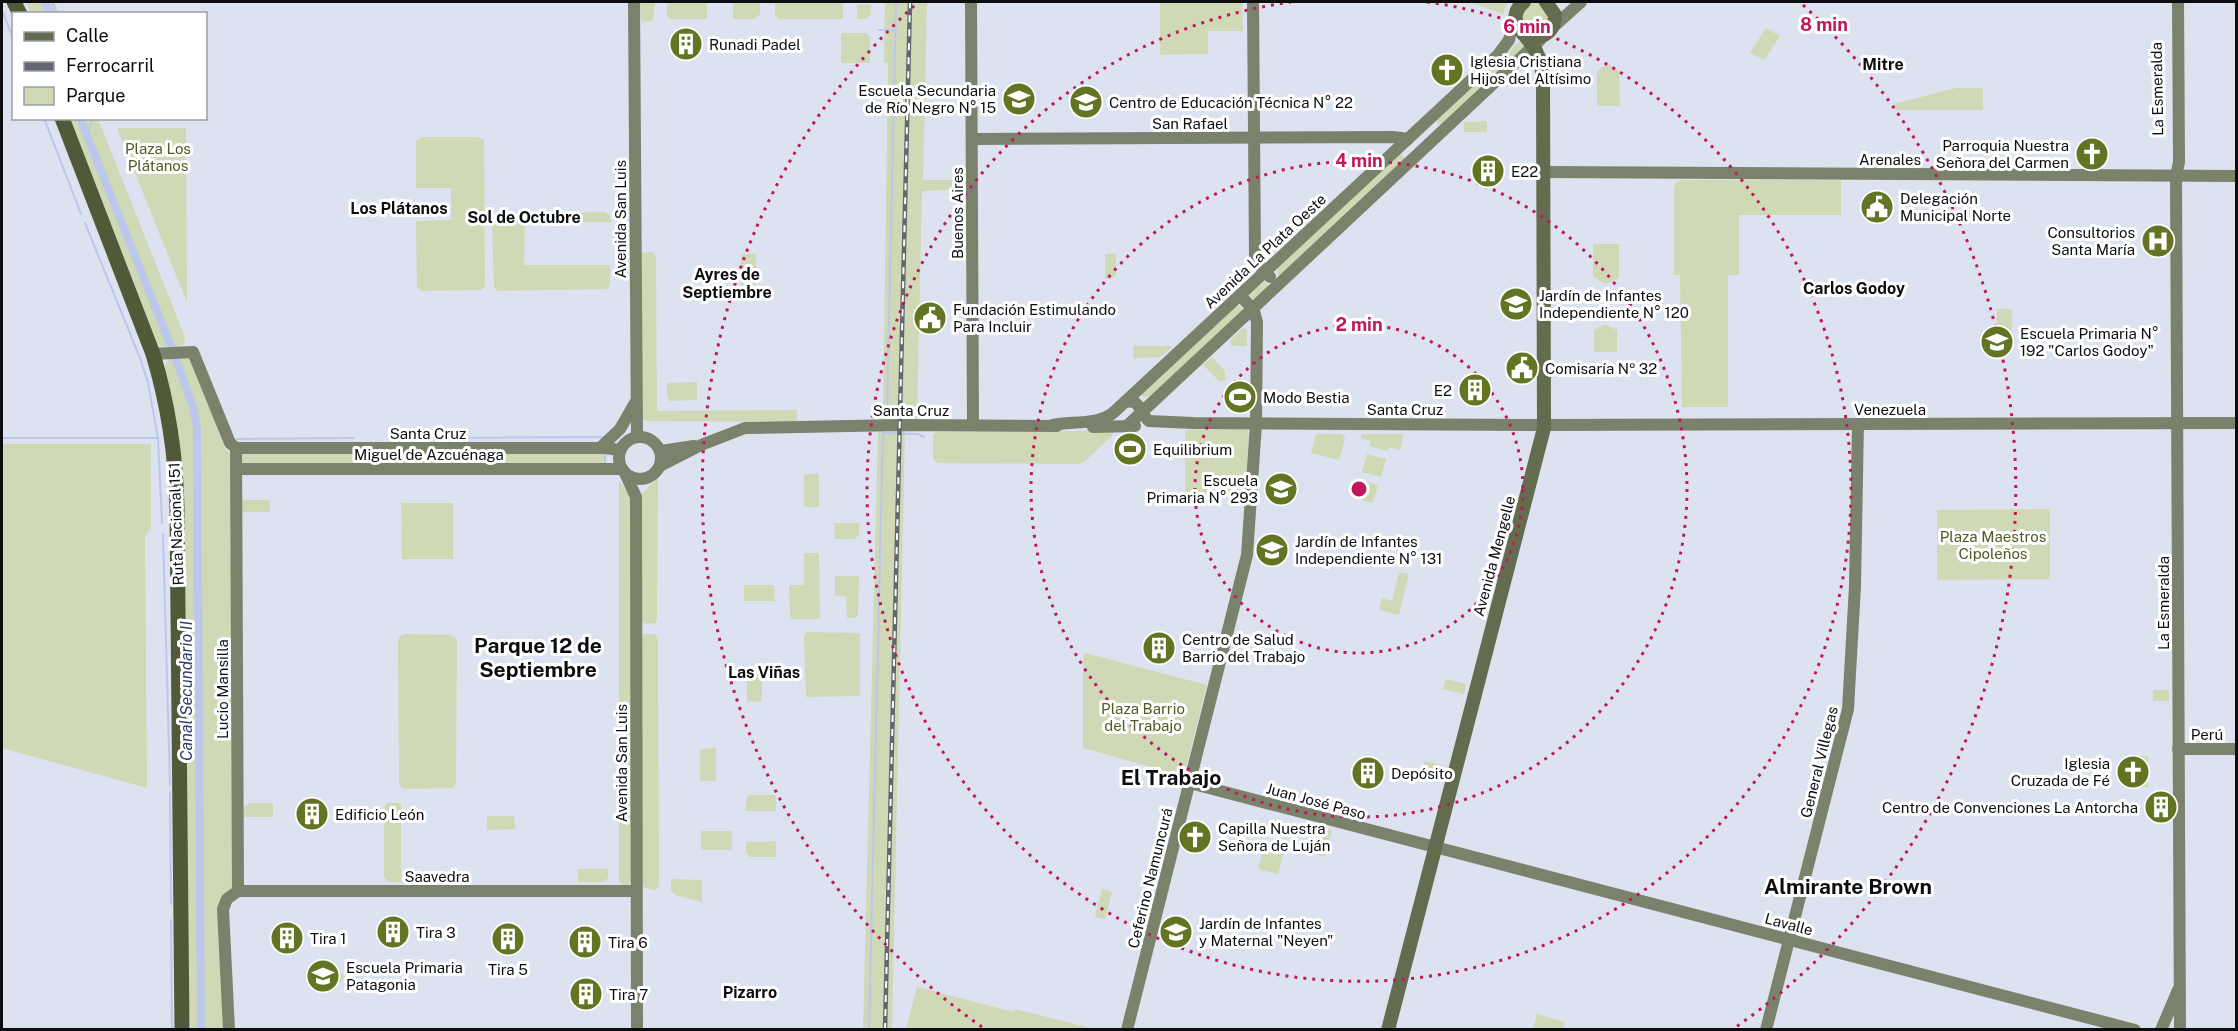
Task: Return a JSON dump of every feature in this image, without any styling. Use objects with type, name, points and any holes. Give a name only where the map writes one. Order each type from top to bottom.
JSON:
[{"type":"highway","name":"Ruta Nacional 151","points":[[63,120],[153,354],[169,422],[176,488],[182,1029]]},
{"type":"highway","name":"Ruta Nacional 151","points":[[181,949],[188,1029]]},
{"type":"main road","name":"Avenida San Luis","points":[[634,2],[637,436]]},
{"type":"main road","name":"Buenos Aires","points":[[971,2],[973,425]]},
{"type":"main road","points":[[1253,2],[1255,255],[1257,262],[1278,285]]},
{"type":"main road","points":[[1113,413],[1111,418],[1113,423],[1124,426],[1142,412],[1581,2]]},
{"type":"main road","name":"La Esmeralda","points":[[2171,2],[2172,162],[2176,176]]},
{"type":"main road","name":"La Esmeralda","points":[[2178,2],[2179,162],[2176,176],[2180,1029]]},
{"type":"main road","name":"Avenida Mengelle","points":[[1388,1029],[1545,425],[1543,80],[1546,42],[1555,17],[1549,3]]},
{"type":"main road","name":"Avenida Mengelle","points":[[1520,6],[1517,26],[1533,47],[1540,61],[1543,80]]},
{"type":"main road","name":"Avenida La Plata Oeste","points":[[1113,413],[1502,51],[1511,35],[1520,6]]},
{"type":"main road","points":[[1523,34],[1534,38],[1549,31]]},
{"type":"main road","points":[[1419,129],[1427,127],[1432,129],[1434,135],[1431,142]]},
{"type":"main road","name":"San Rafael","points":[[972,139],[1393,137],[1408,139]]},
{"type":"main road","points":[[1408,139],[1405,147],[1407,152],[1419,153]]},
{"type":"main road","name":"Arenales","points":[[1544,172],[2236,176]]},
{"type":"main road","points":[[1240,295],[1252,309]]},
{"type":"main road","name":"Ceferino Namuncurá","points":[[1126,1029],[1247,555],[1256,424],[1257,319],[1252,309]]},
{"type":"main road","name":"Lucio Mansilla","points":[[153,354],[193,352],[230,443],[236,448],[238,891]]},
{"type":"main road","name":"Santa Cruz","points":[[1126,402],[1131,400],[1136,402],[1145,418],[1152,422],[1545,425]]},
{"type":"main road","points":[[600,448],[620,429],[635,402]]},
{"type":"main road","name":"Santa Cruz","points":[[1052,425],[1098,421],[1113,413]]},
{"type":"main road","name":"Santa Cruz","points":[[660,466],[701,444],[745,428],[973,425],[1174,426],[1193,423]]},
{"type":"main road","name":"Venezuela","points":[[1545,425],[2236,423]]},
{"type":"main road","name":"General Villegas","points":[[1766,1029],[1849,704],[1855,586],[1858,424]]},
{"type":"main road","points":[[620,450],[630,439],[637,436],[651,439],[660,451],[660,466],[636,497]]},
{"type":"main road","name":"Santa Cruz","points":[[660,451],[701,444]]},
{"type":"main road","name":"Santa Cruz","points":[[236,448],[600,448],[620,450]]},
{"type":"main road","name":"Avenida San Luis","points":[[620,450],[618,457],[636,497],[637,1029]]},
{"type":"main road","name":"Miguel de Azcuénaga","points":[[236,469],[624,471]]},
{"type":"main road","points":[[624,471],[636,479],[650,477]]},
{"type":"main road","name":"Perú","points":[[2178,749],[2236,749]]},
{"type":"main road","name":"Juan José Paso","points":[[1190,783],[1435,847]]},
{"type":"main road","name":"Lavalle","points":[[1435,847],[2134,1029]]},
{"type":"main road","points":[[229,1029],[223,909],[227,899],[238,891]]},
{"type":"main road","name":"Saavedra","points":[[238,891],[636,891]]},
{"type":"main road","points":[[2161,1029],[2180,986]]},
{"type":"green space","points":[[26,2],[54,2],[59,12],[30,12]]},
{"type":"green space","points":[[640,2],[655,2],[653,21],[643,22],[641,20]]},
{"type":"green space","points":[[667,2],[707,2],[707,19],[670,19],[667,15]]},
{"type":"green space","points":[[775,2],[843,2],[843,19],[779,19],[775,15]]},
{"type":"green space","points":[[885,2],[927,2],[923,180],[962,180],[962,190],[922,191],[917,420],[883,420],[888,63],[884,63]]},
{"type":"green space","points":[[1160,2],[1242,2],[1243,31],[1208,31],[1208,54],[1160,55]]},
{"type":"green space","points":[[1469,2],[1505,2],[1507,3],[1503,14]]},
{"type":"green space","points":[[1539,2],[1550,10],[1547,29],[1527,32],[1519,13],[1529,3]]},
{"type":"green space","points":[[733,3],[760,3],[760,14],[755,19],[733,19]]},
{"type":"green space","points":[[857,5],[871,5],[871,14],[866,19],[857,19]]},
{"type":"green space","points":[[1766,28],[1780,36],[1764,60],[1750,53]]},
{"type":"green space","points":[[841,33],[866,33],[870,37],[870,63],[841,63]]},
{"type":"green space","points":[[1522,39],[1527,44],[1439,125],[1436,120],[1438,117]]},
{"type":"green space","points":[[1608,64],[1619,71],[1620,106],[1597,106],[1597,71]]},
{"type":"green space","points":[[1956,88],[1983,88],[1983,110],[1894,110],[1894,104]]},
{"type":"green space","points":[[68,120],[98,120],[185,342],[182,346],[164,348],[154,342]]},
{"type":"green space","points":[[1487,121],[1487,132],[1464,132],[1464,122]]},
{"type":"green space","name":"Plaza Los Plátanos","points":[[117,128],[186,128],[187,300],[186,300]]},
{"type":"green space","points":[[422,137],[478,137],[484,140],[485,286],[481,290],[422,291],[417,288],[416,221],[451,220],[451,188],[416,188],[416,141]]},
{"type":"green space","points":[[1400,153],[1405,158],[1281,275],[1278,275],[1277,268]]},
{"type":"green space","points":[[1682,180],[1841,180],[1841,215],[1739,215],[1739,275],[1728,275],[1728,407],[1682,407],[1680,275],[1674,275],[1674,188],[1676,183]]},
{"type":"green space","points":[[605,212],[610,216],[611,222],[525,222],[524,265],[610,265],[610,285],[607,289],[498,291],[494,288],[492,218],[495,214]]},
{"type":"green space","points":[[1593,244],[1619,244],[1619,278],[1606,284],[1593,277]]},
{"type":"green space","points":[[653,252],[656,257],[657,411],[797,410],[797,422],[646,421],[641,418],[642,253]]},
{"type":"green space","points":[[741,254],[756,254],[756,285],[741,285]]},
{"type":"green space","points":[[1105,254],[1116,254],[1116,275],[1111,279],[1105,279]]},
{"type":"green space","points":[[1264,281],[1269,286],[1252,301],[1248,296]]},
{"type":"green space","points":[[1238,305],[1243,310],[1150,397],[1143,397],[1142,394]]},
{"type":"green space","points":[[1997,309],[2012,309],[2012,330],[1997,330]]},
{"type":"green space","points":[[1605,324],[1617,330],[1617,352],[1594,352],[1594,330]]},
{"type":"green space","points":[[1243,328],[1247,330],[1247,346],[1231,346],[1231,339]]},
{"type":"green space","points":[[1133,346],[1173,346],[1160,357],[1133,358]]},
{"type":"green space","points":[[186,356],[192,359],[224,446],[230,455],[233,884],[230,890],[224,1029],[191,1029],[186,971],[181,479],[164,369],[168,359]]},
{"type":"green space","points":[[1212,357],[1225,371],[1225,381],[1219,381],[1203,365]]},
{"type":"green space","points":[[697,382],[697,400],[670,401],[667,397],[667,383]]},
{"type":"green space","points":[[1243,429],[1249,434],[1245,498],[1185,494],[1185,430]]},
{"type":"green space","points":[[905,431],[892,1029],[863,1029],[878,432]]},
{"type":"green space","points":[[937,432],[1113,432],[1112,436],[1080,464],[937,463],[933,459],[933,435]]},
{"type":"green space","points":[[1316,434],[1342,434],[1345,438],[1339,460],[1311,453]]},
{"type":"green space","points":[[1362,434],[1401,434],[1403,437],[1400,450],[1389,447],[1388,451],[1369,446],[1371,441],[1361,438]]},
{"type":"green space","points":[[2,444],[151,444],[151,527],[145,537],[147,788],[2,748]]},
{"type":"green space","points":[[605,452],[605,464],[242,464],[241,462],[242,453]]},
{"type":"green space","points":[[1367,454],[1386,459],[1381,477],[1362,472]]},
{"type":"green space","points":[[804,474],[819,474],[819,507],[804,507]]},
{"type":"green space","points":[[658,477],[657,619],[656,623],[646,624],[642,622],[640,496]]},
{"type":"green space","points":[[1360,480],[1378,485],[1373,503],[1355,498]]},
{"type":"green space","points":[[619,481],[631,496],[631,881],[627,886],[619,881]]},
{"type":"green space","points":[[242,500],[270,500],[270,512],[242,512]]},
{"type":"green space","points":[[401,503],[453,503],[453,559],[402,559]]},
{"type":"green space","name":"Plaza Maestros Cipoleños","points":[[2050,509],[2050,579],[1937,580],[1937,510]]},
{"type":"green space","points":[[834,523],[859,523],[859,535],[855,539],[835,539]]},
{"type":"green space","points":[[804,553],[819,553],[820,619],[790,619],[789,585],[804,585]]},
{"type":"green space","points":[[1399,572],[1409,574],[1399,615],[1379,610],[1382,598],[1392,601]]},
{"type":"green space","points":[[835,576],[859,576],[858,615],[855,618],[847,618],[846,596],[835,596]]},
{"type":"green space","points":[[744,585],[774,585],[775,601],[744,601]]},
{"type":"green space","points":[[808,632],[860,634],[860,696],[806,697],[804,638]]},
{"type":"green space","points":[[405,634],[451,635],[457,639],[456,783],[452,788],[404,789],[399,785],[398,641],[400,636]]},
{"type":"green space","points":[[654,634],[658,638],[659,886],[655,890],[642,885],[641,636]]},
{"type":"green space","name":"Plaza Barrio del Trabajo","points":[[1085,653],[1207,685],[1184,776],[1083,748],[1083,657]]},
{"type":"green space","points":[[747,669],[762,669],[762,701],[747,702]]},
{"type":"green space","points":[[1446,679],[1466,684],[1464,694],[1443,689]]},
{"type":"green space","points":[[2153,690],[2169,690],[2169,701],[2153,701]]},
{"type":"green space","points":[[716,748],[716,781],[700,781],[700,749]]},
{"type":"green space","points":[[2138,756],[2148,756],[2148,787],[2138,787]]},
{"type":"green space","points":[[1425,761],[1445,766],[1441,780],[1421,775]]},
{"type":"green space","points":[[749,795],[776,795],[776,811],[746,811],[746,799]]},
{"type":"green space","points":[[249,803],[273,803],[273,817],[244,817],[244,808]]},
{"type":"green space","points":[[388,803],[401,803],[401,882],[388,882],[384,877],[384,807]]},
{"type":"green space","points":[[487,816],[514,816],[515,829],[487,830]]},
{"type":"green space","points":[[1326,828],[1332,830],[1325,857],[1315,854],[1321,831]]},
{"type":"green space","points":[[701,831],[732,831],[732,850],[701,850]]},
{"type":"green space","points":[[776,841],[776,857],[750,857],[746,853],[746,842]]},
{"type":"green space","points":[[1266,842],[1285,847],[1278,874],[1258,869]]},
{"type":"green space","points":[[578,869],[608,869],[608,878],[604,882],[578,882]]},
{"type":"green space","points":[[671,879],[702,880],[702,902],[675,895],[671,891]]},
{"type":"green space","points":[[1102,889],[1112,892],[1105,919],[1095,917]]},
{"type":"green space","points":[[325,957],[345,977],[334,988],[330,985],[332,982],[325,979],[312,966],[314,963],[317,965]]},
{"type":"green space","points":[[917,987],[1014,1012],[1015,1009],[1087,1027],[1086,1030],[906,1029]]},
{"type":"green space","points":[[1537,1014],[1565,1022],[1563,1029],[1533,1029]]},
{"type":"waterway","name":"Canal Secundario II","points":[[45,2],[49,12]]},
{"type":"waterway","points":[[52,2],[56,12]]},
{"type":"waterway","points":[[883,420],[887,415],[896,2]]},
{"type":"waterway","points":[[2,10],[12,36]]},
{"type":"waterway","points":[[879,30],[896,30]]},
{"type":"waterway","points":[[45,120],[81,214]]},
{"type":"waterway","name":"Canal Secundario II","points":[[81,120],[172,349]]},
{"type":"waterway","points":[[86,135],[92,120]]},
{"type":"waterway","points":[[85,223],[148,383],[158,438],[162,523]]},
{"type":"waterway","name":"Canal Secundario II","points":[[175,357],[193,407],[197,428],[201,1030]]},
{"type":"waterway","points":[[869,1030],[883,429]]},
{"type":"waterway","points":[[883,433],[918,434],[924,437]]},
{"type":"waterway","points":[[444,438],[604,437]]},
{"type":"waterway","points":[[2,438],[158,438]]},
{"type":"waterway","points":[[236,439],[354,438]]},
{"type":"waterway","points":[[422,438],[435,438]]},
{"type":"waterway","points":[[605,454],[605,466]]},
{"type":"waterway","points":[[163,534],[170,785]]},
{"type":"waterway","points":[[170,792],[171,904]]},
{"type":"waterway","points":[[171,920],[172,1030]]},
{"type":"railway","points":[[885,1030],[910,2]]},
{"type":"place","name":"Runadi Padel","points":[[686,44]]},
{"type":"place","name":"Iglesia Cristiana Hijos del Altísimo","points":[[1447,70]]},
{"type":"place","name":"Escuela Secundaria de Río Negro N° 15","points":[[1019,99]]},
{"type":"place","name":"Centro de Educación Técnica N° 22","points":[[1086,102]]},
{"type":"place","name":"Parroquia Nuestra Señora del Carmen","points":[[2092,154]]},
{"type":"place","name":"E22","points":[[1488,171]]},
{"type":"place","name":"Delegación Municipal Norte","points":[[1877,207]]},
{"type":"place","name":"Consultorios Santa María","points":[[2158,241]]},
{"type":"place","name":"Jardín de Infantes Independiente N° 120","points":[[1516,304]]},
{"type":"place","name":"Fundación Estimulando Para Incluir","points":[[930,318]]},
{"type":"place","name":"Escuela Primaria N° 192 \"Carlos Godoy\"","points":[[1997,342]]},
{"type":"place","name":"Comisaría Nº 32","points":[[1522,368]]},
{"type":"place","name":"E2","points":[[1475,390]]},
{"type":"place","name":"Modo Bestia","points":[[1240,397]]},
{"type":"place","name":"Equilibrium","points":[[1130,449]]},
{"type":"place","name":"Escuela Primaria N° 293","points":[[1281,489]]},
{"type":"place","name":"Jardín de Infantes Independiente N° 131","points":[[1272,550]]},
{"type":"place","name":"Centro de Salud Barrio del Trabajo","points":[[1159,648]]},
{"type":"place","name":"Iglesia Cruzada de Fé","points":[[2133,772]]},
{"type":"place","name":"Depósito","points":[[1368,773]]},
{"type":"place","name":"Centro de Convenciones La Antorcha","points":[[2161,807]]},
{"type":"place","name":"Edificio León","points":[[312,814]]},
{"type":"place","name":"Capilla Nuestra Señora de Luján","points":[[1195,837]]},
{"type":"place","name":"Tira 3","points":[[393,932]]},
{"type":"place","name":"Jardín de Infantes y Maternal \"Neyen\"","points":[[1176,932]]},
{"type":"place","name":"Tira 1","points":[[287,938]]},
{"type":"place","name":"Tira 5","points":[[508,939]]},
{"type":"place","name":"Tira 6","points":[[585,942]]},
{"type":"place","name":"Escuela Primaria Patagonia","points":[[323,976]]},
{"type":"place","name":"Tira 7","points":[[586,994]]},
{"type":"district","name":"Mitre","points":[[1883,64]]},
{"type":"district","name":"Los Plátanos","points":[[399,208]]},
{"type":"district","name":"Sol de Octubre","points":[[524,217]]},
{"type":"district","name":"Ayres de Septiembre","points":[[727,283]]},
{"type":"district","name":"Carlos Godoy","points":[[1854,288]]},
{"type":"district","name":"Parque 12 de Septiembre","points":[[538,657]]},
{"type":"district","name":"Las Viñas","points":[[764,672]]},
{"type":"district","name":"El Trabajo","points":[[1171,777]]},
{"type":"district","name":"Almirante Brown","points":[[1848,886]]},
{"type":"district","name":"Pizarro","points":[[750,992]]}]
